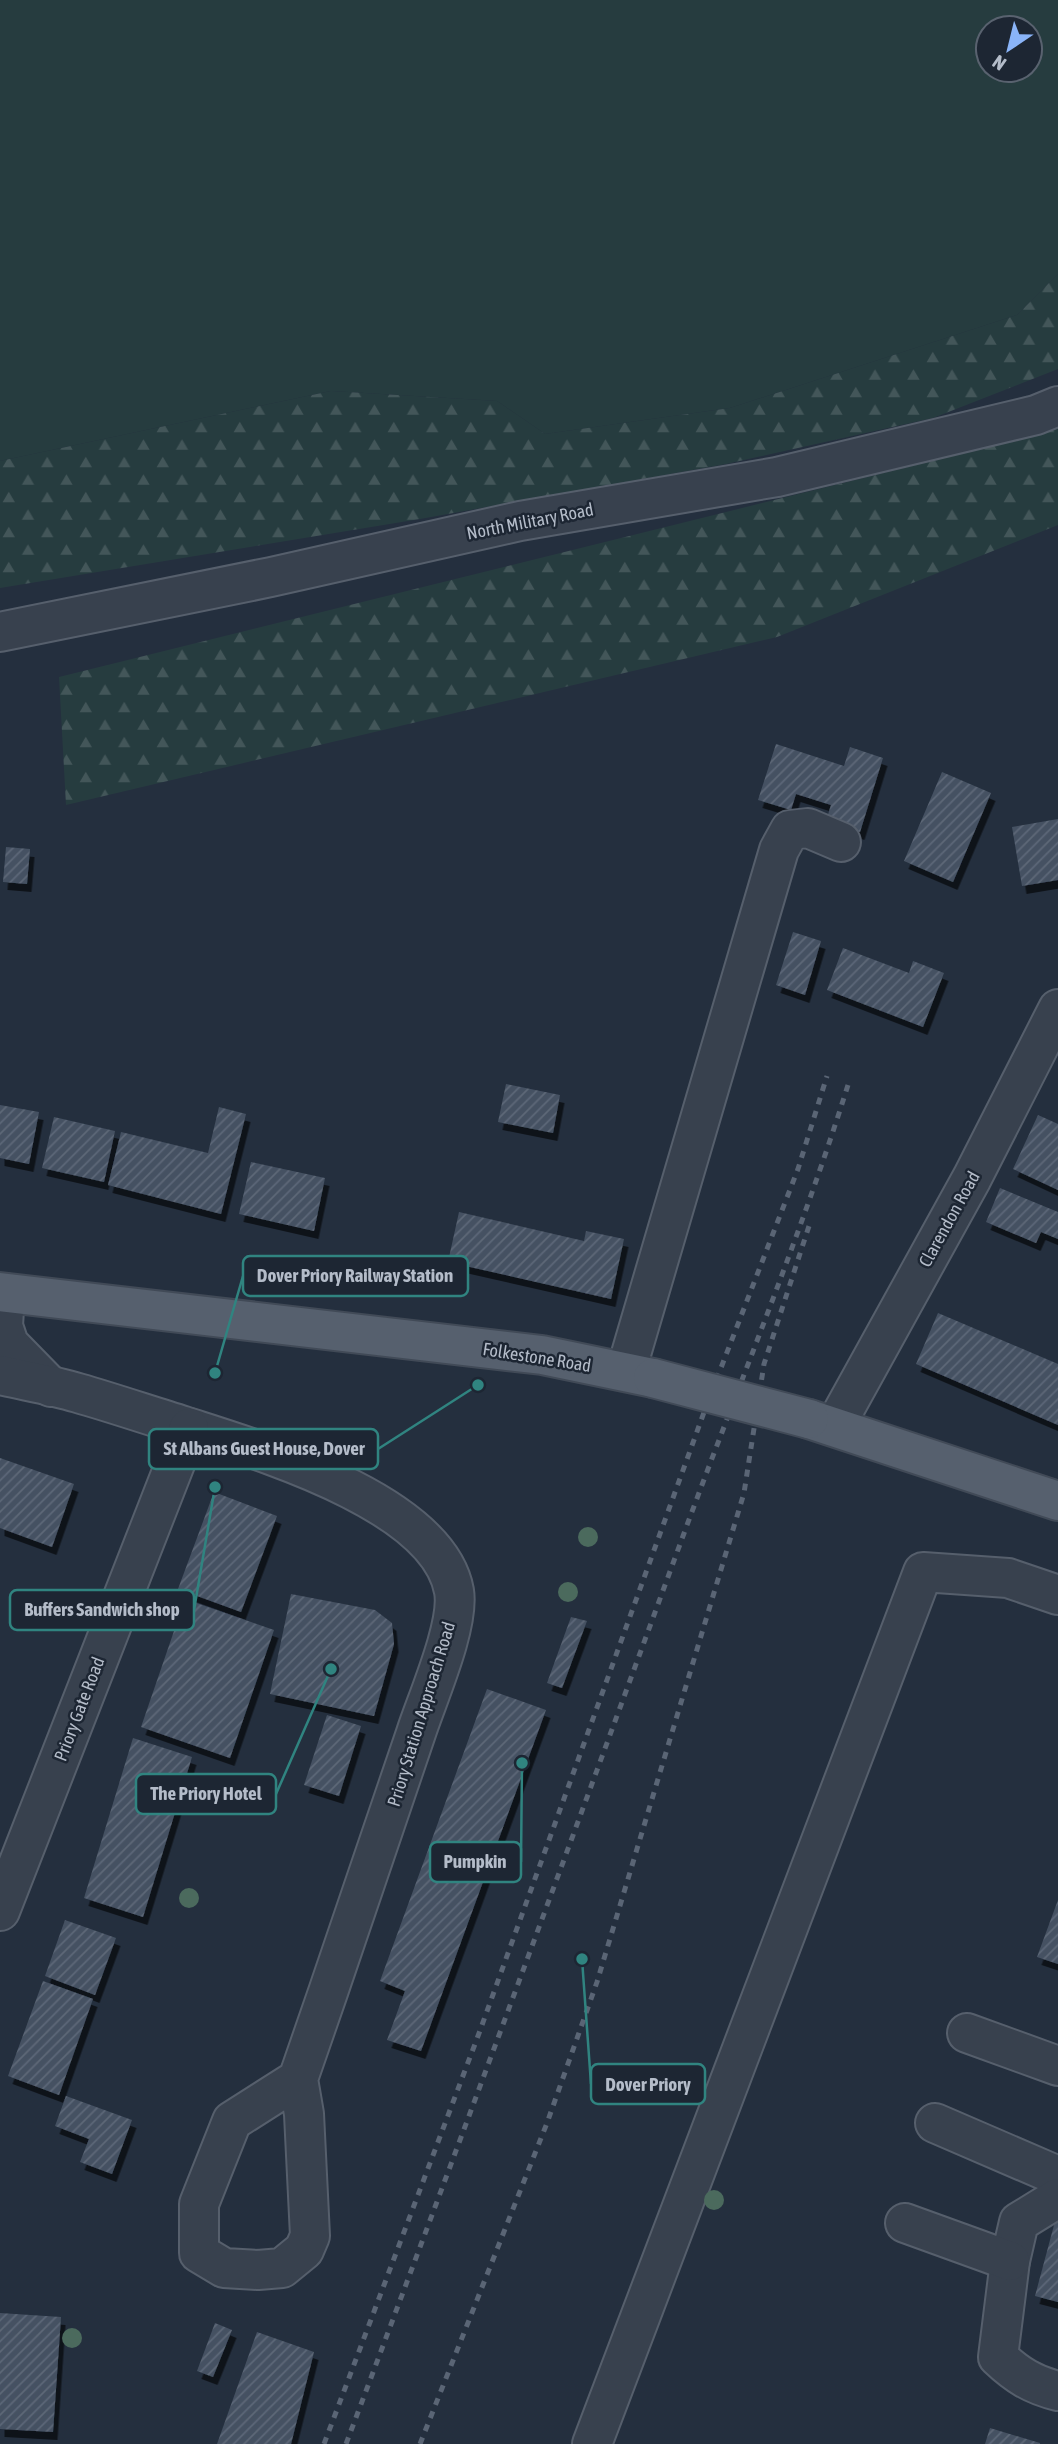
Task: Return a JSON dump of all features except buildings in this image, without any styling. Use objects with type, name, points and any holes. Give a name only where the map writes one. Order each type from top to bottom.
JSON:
[{"type":"main road","name":"Folkestone Road","points":[[2,1293],[542,1355],[640,1375],[822,1422],[1058,1501]]},
{"type":"street","name":"North Military Road","points":[[0,632],[271,577],[520,521],[777,477],[1036,415],[1058,406]]},
{"type":"street","points":[[640,1375],[779,850],[790,830],[808,828],[841,842]]},
{"type":"street","name":"Clarendon Road","points":[[822,1422],[972,1178],[1058,1009]]},
{"type":"street","points":[[2,1293],[3,1326],[9,1344],[51,1387]]},
{"type":"street","name":"Priory Station Approach Road","points":[[0,1375],[75,1392],[298,1465],[351,1489],[387,1510],[429,1544],[444,1564],[455,1592],[450,1633],[376,1858],[298,2079]]},
{"type":"street","name":"Priory Gate Road","points":[[0,1911],[189,1428]]},
{"type":"street","points":[[592,2444],[923,1572],[1008,1578],[1058,1595]]},
{"type":"street","points":[[967,2033],[1058,2066]]},
{"type":"street","points":[[298,2079],[304,2114],[310,2236],[304,2250],[282,2267],[258,2270],[224,2268],[199,2253],[199,2204],[232,2121],[298,2079]]},
{"type":"street","points":[[935,2123],[1058,2176]]},
{"type":"street","points":[[1058,2198],[1019,2222],[1010,2261],[998,2357],[1017,2376],[1040,2387],[1058,2391]]},
{"type":"street","points":[[905,2222],[1010,2261]]},
{"type":"green space","points":[[0,0],[1058,0],[1058,274],[1017,315],[730,408],[545,434],[497,401],[331,391],[0,461]]},
{"type":"green space","points":[[1058,274],[1058,369],[933,418],[726,464],[420,519],[0,588],[0,461],[331,391],[497,401],[545,434],[730,408],[1017,315]]},
{"type":"green space","points":[[1058,424],[1058,525],[777,637],[66,805],[59,677],[1001,444]]},
{"type":"railway","points":[[324,2444],[478,2036],[707,1404],[798,1169],[827,1076]]},
{"type":"railway","points":[[346,2444],[789,1255],[848,1085]]},
{"type":"railway","points":[[420,2444],[547,2123],[597,1982],[744,1493],[764,1364],[809,1226]]},
{"type":"place","name":"Dover Priory Railway Station","points":[[215,1373]]},
{"type":"place","name":"St Albans Guest House, Dover","points":[[478,1385]]},
{"type":"place","name":"Buffers Sandwich shop","points":[[215,1487]]},
{"type":"place","name":"The Priory Hotel","points":[[331,1669]]},
{"type":"place","name":"Pumpkin","points":[[522,1763]]},
{"type":"place","name":"Dover Priory","points":[[582,1959]]}]
